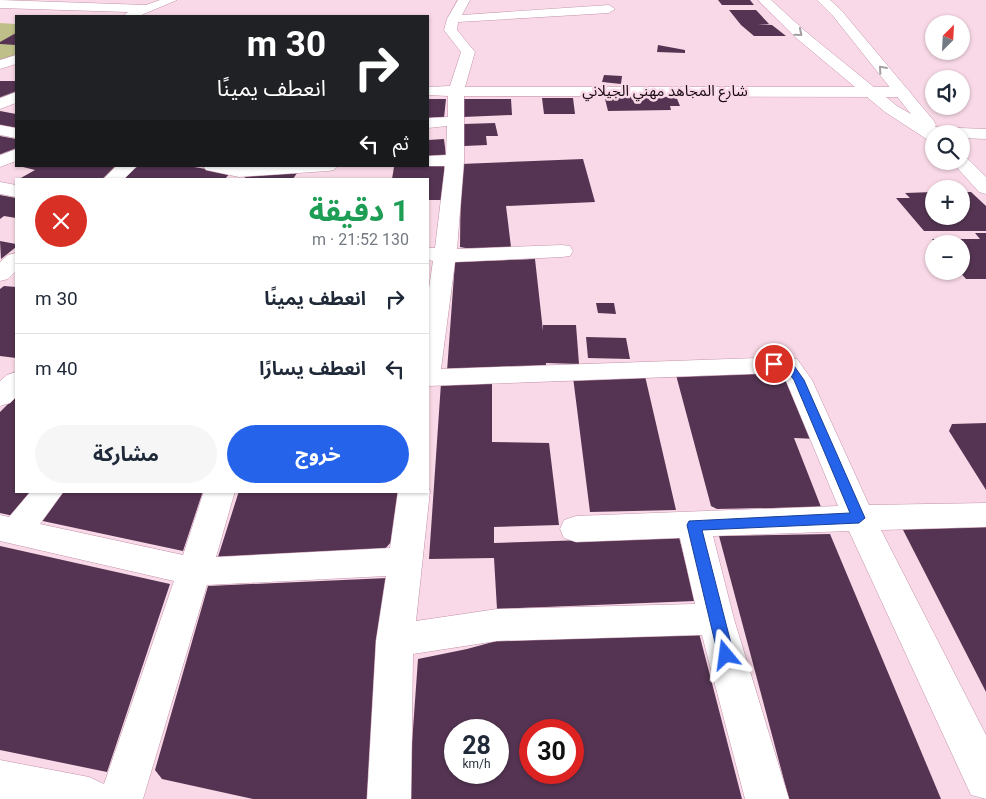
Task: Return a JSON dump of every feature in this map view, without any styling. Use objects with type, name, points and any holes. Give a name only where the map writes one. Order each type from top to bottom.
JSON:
[{"type":"street","points":[[131,15],[171,0]]},
{"type":"street","points":[[429,356],[436,255],[455,160],[454,121],[456,91],[468,52],[450,30],[453,19],[464,0]]},
{"type":"street","points":[[764,0],[800,34],[901,117],[925,129]]},
{"type":"street","points":[[823,0],[903,92],[928,125]]},
{"type":"street","points":[[0,4],[146,9]]},
{"type":"street","points":[[453,19],[610,9]]},
{"type":"street","points":[[3,72],[15,60]]},
{"type":"street","name":"شارع المجاهد مهني الجيلاني","points":[[429,91],[903,92]]},
{"type":"street","points":[[0,104],[15,97]]},
{"type":"street","points":[[429,122],[454,121]]},
{"type":"street","points":[[0,130],[15,133]]},
{"type":"street","points":[[970,134],[986,134]]},
{"type":"street","points":[[0,162],[15,154]]},
{"type":"street","points":[[429,161],[455,160]]},
{"type":"street","points":[[113,178],[127,167]]},
{"type":"street","points":[[216,167],[238,172],[313,167]]},
{"type":"street","points":[[970,170],[982,180]]},
{"type":"street","points":[[0,188],[15,191]]},
{"type":"street","points":[[436,255],[562,251]]},
{"type":"street","points":[[429,378],[774,364],[788,365],[799,380],[859,518],[986,780]]},
{"type":"street","points":[[0,366],[15,369]]},
{"type":"street","points":[[0,397],[15,382]]},
{"type":"street","points":[[8,530],[46,493]]},
{"type":"street","points":[[121,799],[219,493]]},
{"type":"street","points":[[389,799],[395,641],[414,493]]},
{"type":"street","points":[[576,529],[986,515]]},
{"type":"street","points":[[694,525],[716,619],[767,799]]},
{"type":"street","points":[[8,530],[195,572],[406,561]]},
{"type":"street","points":[[395,641],[497,625],[716,619]]},
{"type":"street","points":[[0,781],[88,799]]},
{"type":"green space","points":[[0,23],[15,24],[15,57],[0,63]]},
{"type":"building","points":[[718,0],[750,0],[754,5],[722,5]]},
{"type":"building","points":[[729,10],[756,10],[769,24],[758,24],[772,25],[786,36],[754,36],[741,25]]},
{"type":"building","points":[[15,34],[15,45],[0,44],[0,42]]},
{"type":"building","points":[[658,45],[685,50],[685,53],[657,52]]},
{"type":"building","points":[[604,75],[622,76],[621,84],[602,82]]},
{"type":"building","points":[[0,81],[15,81],[15,94],[0,99]]},
{"type":"building","points":[[617,94],[675,94],[680,106],[670,106],[671,110],[608,111],[605,99],[618,99]]},
{"type":"building","points":[[542,98],[573,98],[575,114],[544,114]]},
{"type":"building","points":[[429,99],[446,99],[444,118],[429,119]]},
{"type":"building","points":[[464,99],[511,99],[512,115],[463,117]]},
{"type":"building","points":[[0,111],[15,114],[15,129],[0,126]]},
{"type":"building","points":[[495,123],[498,136],[486,136],[487,145],[464,146],[463,124]]},
{"type":"building","points":[[0,136],[15,139],[15,150],[0,157]]},
{"type":"building","points":[[444,139],[446,156],[429,157],[429,140]]},
{"type":"building","points":[[583,159],[595,202],[506,206],[511,247],[471,249],[460,247],[461,164]]},
{"type":"building","points":[[444,164],[444,200],[429,200],[429,178],[392,178],[394,167],[429,167],[429,165]]},
{"type":"building","points":[[23,167],[118,167],[104,178],[21,178],[35,170]]},
{"type":"building","points":[[137,167],[194,167],[230,173],[226,178],[123,178]]},
{"type":"building","points":[[297,173],[294,178],[245,178],[246,176]]},
{"type":"building","points":[[925,192],[925,225],[970,225],[971,192],[986,206],[986,231],[924,231],[896,198],[910,198],[905,193]]},
{"type":"building","points":[[0,195],[15,198],[15,218],[4,216],[0,219]]},
{"type":"building","points":[[975,233],[986,233],[986,279],[970,279],[970,239],[980,239]]},
{"type":"building","points":[[0,241],[15,244],[15,248],[1,259]]},
{"type":"building","points":[[535,259],[543,331],[543,325],[576,325],[579,364],[546,363],[546,368],[447,371],[455,262]]},
{"type":"building","points":[[4,286],[15,287],[15,358],[0,356],[0,289]]},
{"type":"building","points":[[596,303],[614,303],[616,314],[598,313]]},
{"type":"building","points":[[586,337],[626,338],[630,359],[588,358]]},
{"type":"building","points":[[750,367],[789,368],[817,439],[794,438],[821,507],[717,509],[711,506],[676,375],[752,374]]},
{"type":"building","points":[[645,376],[676,510],[590,512],[573,377]]},
{"type":"building","points":[[492,381],[492,442],[549,443],[559,525],[494,527],[494,543],[679,537],[695,601],[497,609],[494,558],[429,559],[441,383]]},
{"type":"building","points":[[15,397],[15,493],[37,493],[18,517],[0,513],[0,412]]},
{"type":"building","points":[[986,423],[986,490],[949,431],[952,424]]},
{"type":"building","points":[[59,493],[202,493],[183,551],[38,520]]},
{"type":"building","points":[[238,493],[398,493],[393,540],[383,551],[217,560]]},
{"type":"building","points":[[900,524],[986,524],[986,692]]},
{"type":"building","points":[[830,534],[941,799],[789,799],[719,536]]},
{"type":"building","points":[[0,546],[170,584],[107,772],[0,750]]},
{"type":"building","points":[[388,578],[368,799],[253,799],[162,779],[155,770],[208,586]]},
{"type":"building","points":[[699,633],[742,799],[408,799],[418,659],[500,640]]},
{"type":"route","points":[[726,655],[694,525],[859,518],[799,380],[788,365],[774,364]]}]
